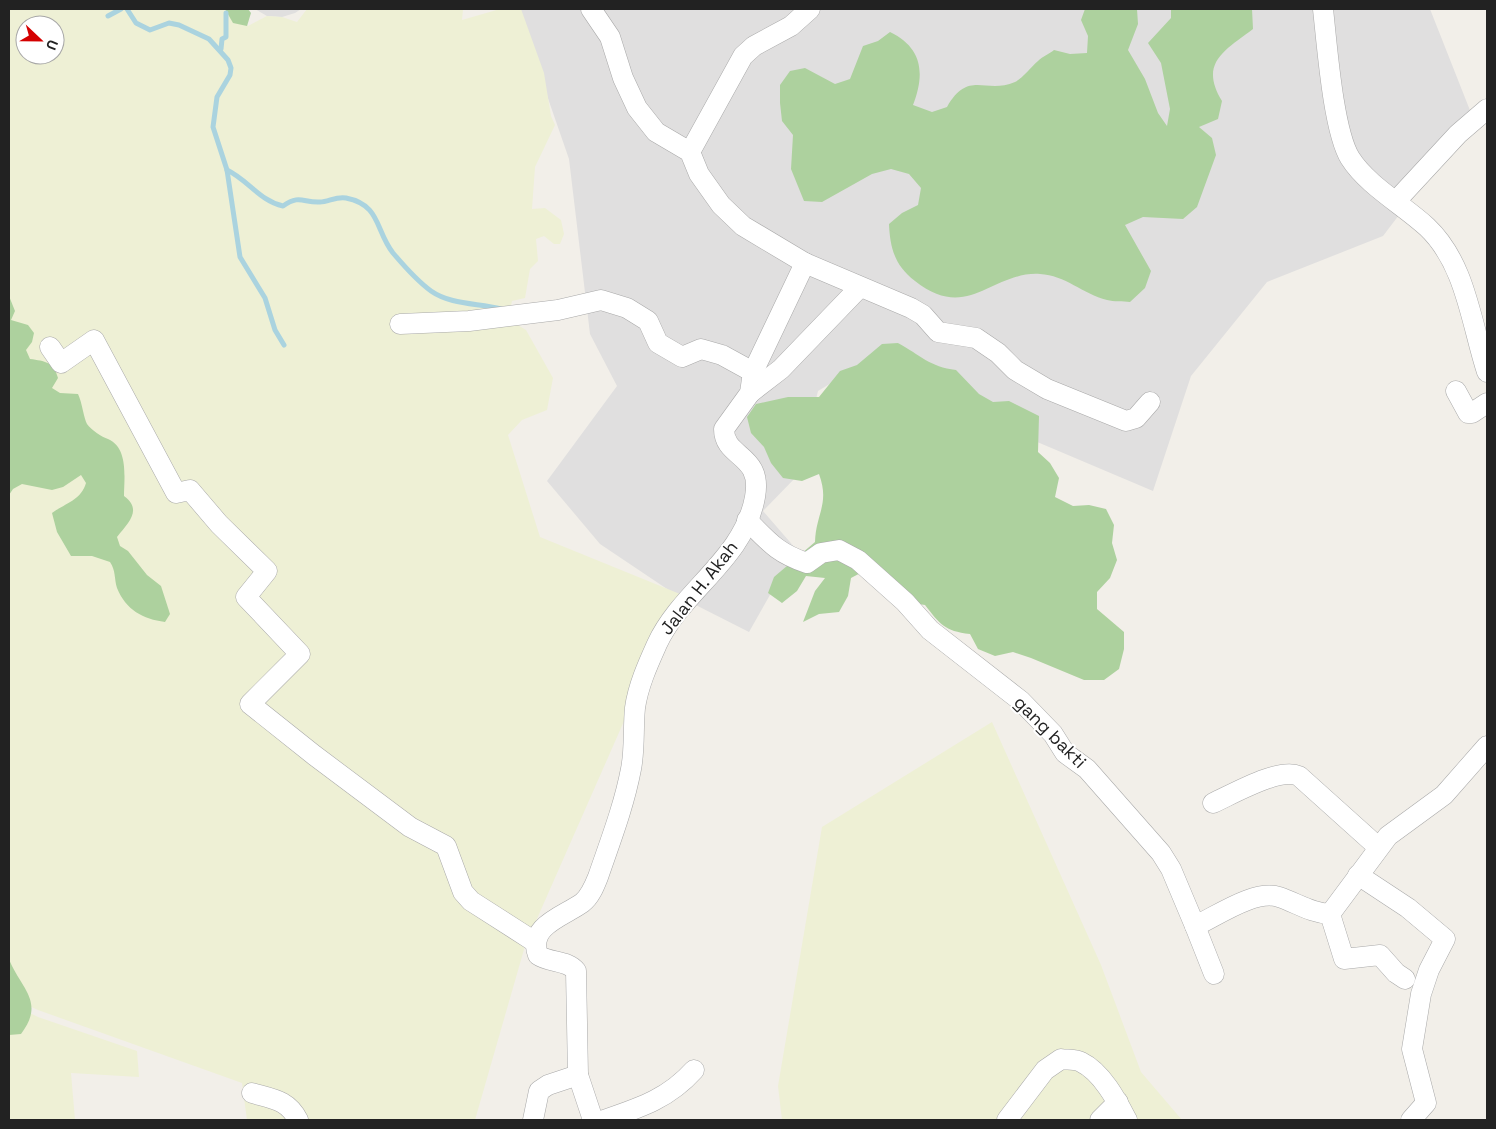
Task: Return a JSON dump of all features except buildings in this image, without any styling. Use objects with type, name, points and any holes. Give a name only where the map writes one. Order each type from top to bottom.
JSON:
[{"type":"street","points":[[591,9],[610,37],[623,78],[637,108],[656,132],[690,152],[699,174],[726,210],[743,226],[805,263],[911,308],[923,315],[938,332],[976,338],[1026,377],[1075,401],[1126,421],[1136,418],[1150,402]]},
{"type":"street","points":[[690,152],[743,56],[754,46],[791,26],[810,9]]},
{"type":"street","points":[[1323,9],[1336,109],[1350,158],[1373,182],[1428,228],[1450,257],[1468,300],[1487,372]]},
{"type":"street","points":[[1396,201],[1458,134],[1487,109]]},
{"type":"street","name":"Jalan H. Akah","points":[[536,942],[542,928],[584,902],[595,885],[629,782],[633,754],[635,708],[648,666],[666,626],[723,560],[747,520],[756,483],[752,466],[728,444],[724,434],[726,424],[750,393],[753,372],[805,263]]},
{"type":"street","points":[[750,393],[781,369],[860,286]]},
{"type":"street","points":[[400,324],[469,320],[558,310],[601,300],[627,308],[648,321],[658,343],[682,357],[701,349],[722,355],[753,372]]},
{"type":"street","points":[[50,347],[61,362],[94,340],[176,493],[190,490],[220,524],[267,571],[246,597],[300,654],[250,704],[410,827],[446,846],[463,892],[471,902],[536,942],[538,955],[574,968],[578,1075],[593,1120]]},
{"type":"street","points":[[1456,391],[1468,413],[1472,414],[1487,403]]},
{"type":"street","name":"gang bakti","points":[[747,520],[769,543],[786,556],[807,563],[821,553],[839,550],[858,560],[905,602],[930,630],[1021,701],[1053,734],[1066,753],[1087,768],[1150,839],[1171,869],[1195,926]]},
{"type":"street","points":[[1330,914],[1378,847],[1398,828],[1426,810],[1444,795],[1487,746]]},
{"type":"street","points":[[1213,803],[1277,775],[1292,773],[1299,776],[1378,847]]},
{"type":"street","points":[[1358,875],[1408,908],[1445,939],[1429,970],[1421,994],[1412,1049],[1426,1103],[1411,1120]]},
{"type":"street","points":[[1214,974],[1195,926],[1247,900],[1262,895],[1277,896],[1317,913],[1330,914]]},
{"type":"street","points":[[1330,914],[1344,959],[1380,955],[1396,974],[1405,979]]},
{"type":"street","points":[[1006,1120],[1045,1070],[1061,1059],[1080,1062],[1095,1073],[1118,1102],[1128,1120]]},
{"type":"street","points":[[604,1120],[666,1095],[680,1086],[694,1070]]},
{"type":"street","points":[[533,1120],[540,1091],[548,1085],[578,1075]]},
{"type":"street","points":[[252,1093],[278,1100],[292,1108],[298,1120]]},
{"type":"street","points":[[1100,1120],[1118,1102]]},
{"type":"shaded area","points":[[255,9],[301,9],[282,17],[267,16]]},
{"type":"shaded area","points":[[517,9],[1430,9],[1473,118],[1383,236],[1267,282],[1191,376],[1153,491],[997,425],[898,343],[818,391],[797,476],[763,511],[796,549],[749,632],[676,595],[600,544],[547,481],[617,386],[590,334],[569,159]]},
{"type":"green space","points":[[9,9],[233,9],[248,26],[267,16],[282,17],[297,22],[307,9],[463,9],[462,20],[500,9],[521,9],[544,73],[551,116],[555,125],[535,167],[532,209],[545,208],[561,220],[564,234],[560,244],[554,244],[544,236],[536,239],[538,261],[530,269],[525,298],[512,301],[508,319],[526,330],[553,378],[547,410],[522,420],[508,435],[540,537],[680,594],[525,946],[475,1120],[247,1120],[242,1083],[38,1010],[9,997]]},
{"type":"green space","points":[[225,9],[248,9],[251,13],[247,26],[233,23]]},
{"type":"green space","points":[[1085,9],[1137,9],[1138,24],[1128,50],[1145,79],[1158,113],[1167,126],[1170,109],[1161,63],[1148,43],[1171,18],[1171,9],[1252,9],[1253,29],[1224,51],[1214,67],[1213,77],[1222,101],[1218,119],[1199,127],[1212,138],[1216,155],[1197,207],[1183,219],[1143,217],[1125,225],[1151,271],[1145,288],[1130,302],[1107,300],[1090,294],[1066,281],[1040,274],[1023,275],[965,296],[950,297],[934,293],[908,275],[898,263],[892,249],[889,224],[902,213],[918,205],[921,188],[909,174],[891,169],[872,174],[822,202],[804,201],[791,169],[793,135],[782,121],[780,103],[780,85],[790,71],[805,68],[835,84],[850,79],[863,46],[878,41],[890,32],[901,38],[909,46],[915,54],[918,63],[920,72],[919,83],[913,105],[932,112],[947,107],[955,96],[970,86],[995,86],[1015,82],[1040,59],[1054,50],[1070,54],[1087,53],[1088,36],[1081,20]]},
{"type":"green space","points":[[9,296],[15,311],[11,320],[28,325],[34,333],[32,342],[26,350],[30,359],[51,365],[58,378],[52,388],[60,393],[78,394],[87,424],[91,429],[115,443],[119,449],[124,464],[124,496],[130,501],[133,511],[129,522],[117,537],[120,546],[128,551],[147,575],[161,586],[170,614],[165,622],[149,619],[130,608],[117,588],[110,562],[92,556],[71,556],[57,532],[52,513],[81,493],[86,483],[81,475],[63,487],[52,490],[22,484],[13,489],[9,495]]},
{"type":"green space","points":[[898,343],[932,363],[956,370],[979,394],[993,402],[1009,401],[1039,416],[1038,452],[1050,463],[1059,478],[1055,497],[1073,506],[1089,505],[1106,509],[1114,525],[1112,543],[1117,560],[1110,578],[1097,592],[1097,609],[1124,632],[1124,649],[1119,669],[1104,680],[1084,680],[1013,652],[995,656],[978,649],[970,634],[954,631],[943,626],[925,605],[887,599],[879,583],[868,569],[851,578],[848,596],[839,612],[819,614],[803,622],[815,591],[825,578],[806,576],[797,591],[782,603],[768,593],[774,577],[815,542],[823,501],[822,484],[819,474],[802,481],[783,478],[771,463],[764,447],[751,433],[747,417],[756,404],[788,397],[819,397],[840,371],[857,365],[882,344]]},
{"type":"green space","points":[[992,722],[1101,965],[1141,1072],[1182,1120],[782,1120],[778,1086],[822,827]]},
{"type":"green space","points":[[9,959],[28,995],[31,1003],[31,1012],[21,1034],[9,1035]]},
{"type":"green space","points":[[9,1003],[38,1017],[137,1051],[139,1077],[71,1073],[75,1120],[9,1120]]},
{"type":"waterway","points":[[108,16],[121,9]]},
{"type":"waterway","points":[[127,9],[136,23],[150,30],[169,23],[179,25],[209,39],[228,60],[231,68],[230,75],[217,97],[213,127],[227,170],[240,257],[265,298],[275,330],[284,345]]},
{"type":"waterway","points":[[221,49],[222,39],[226,37],[226,13]]},
{"type":"waterway","points":[[227,170],[268,200],[283,206],[294,200],[320,202],[336,198],[346,198],[357,201],[372,212],[393,253],[431,291],[447,299],[501,309]]}]
